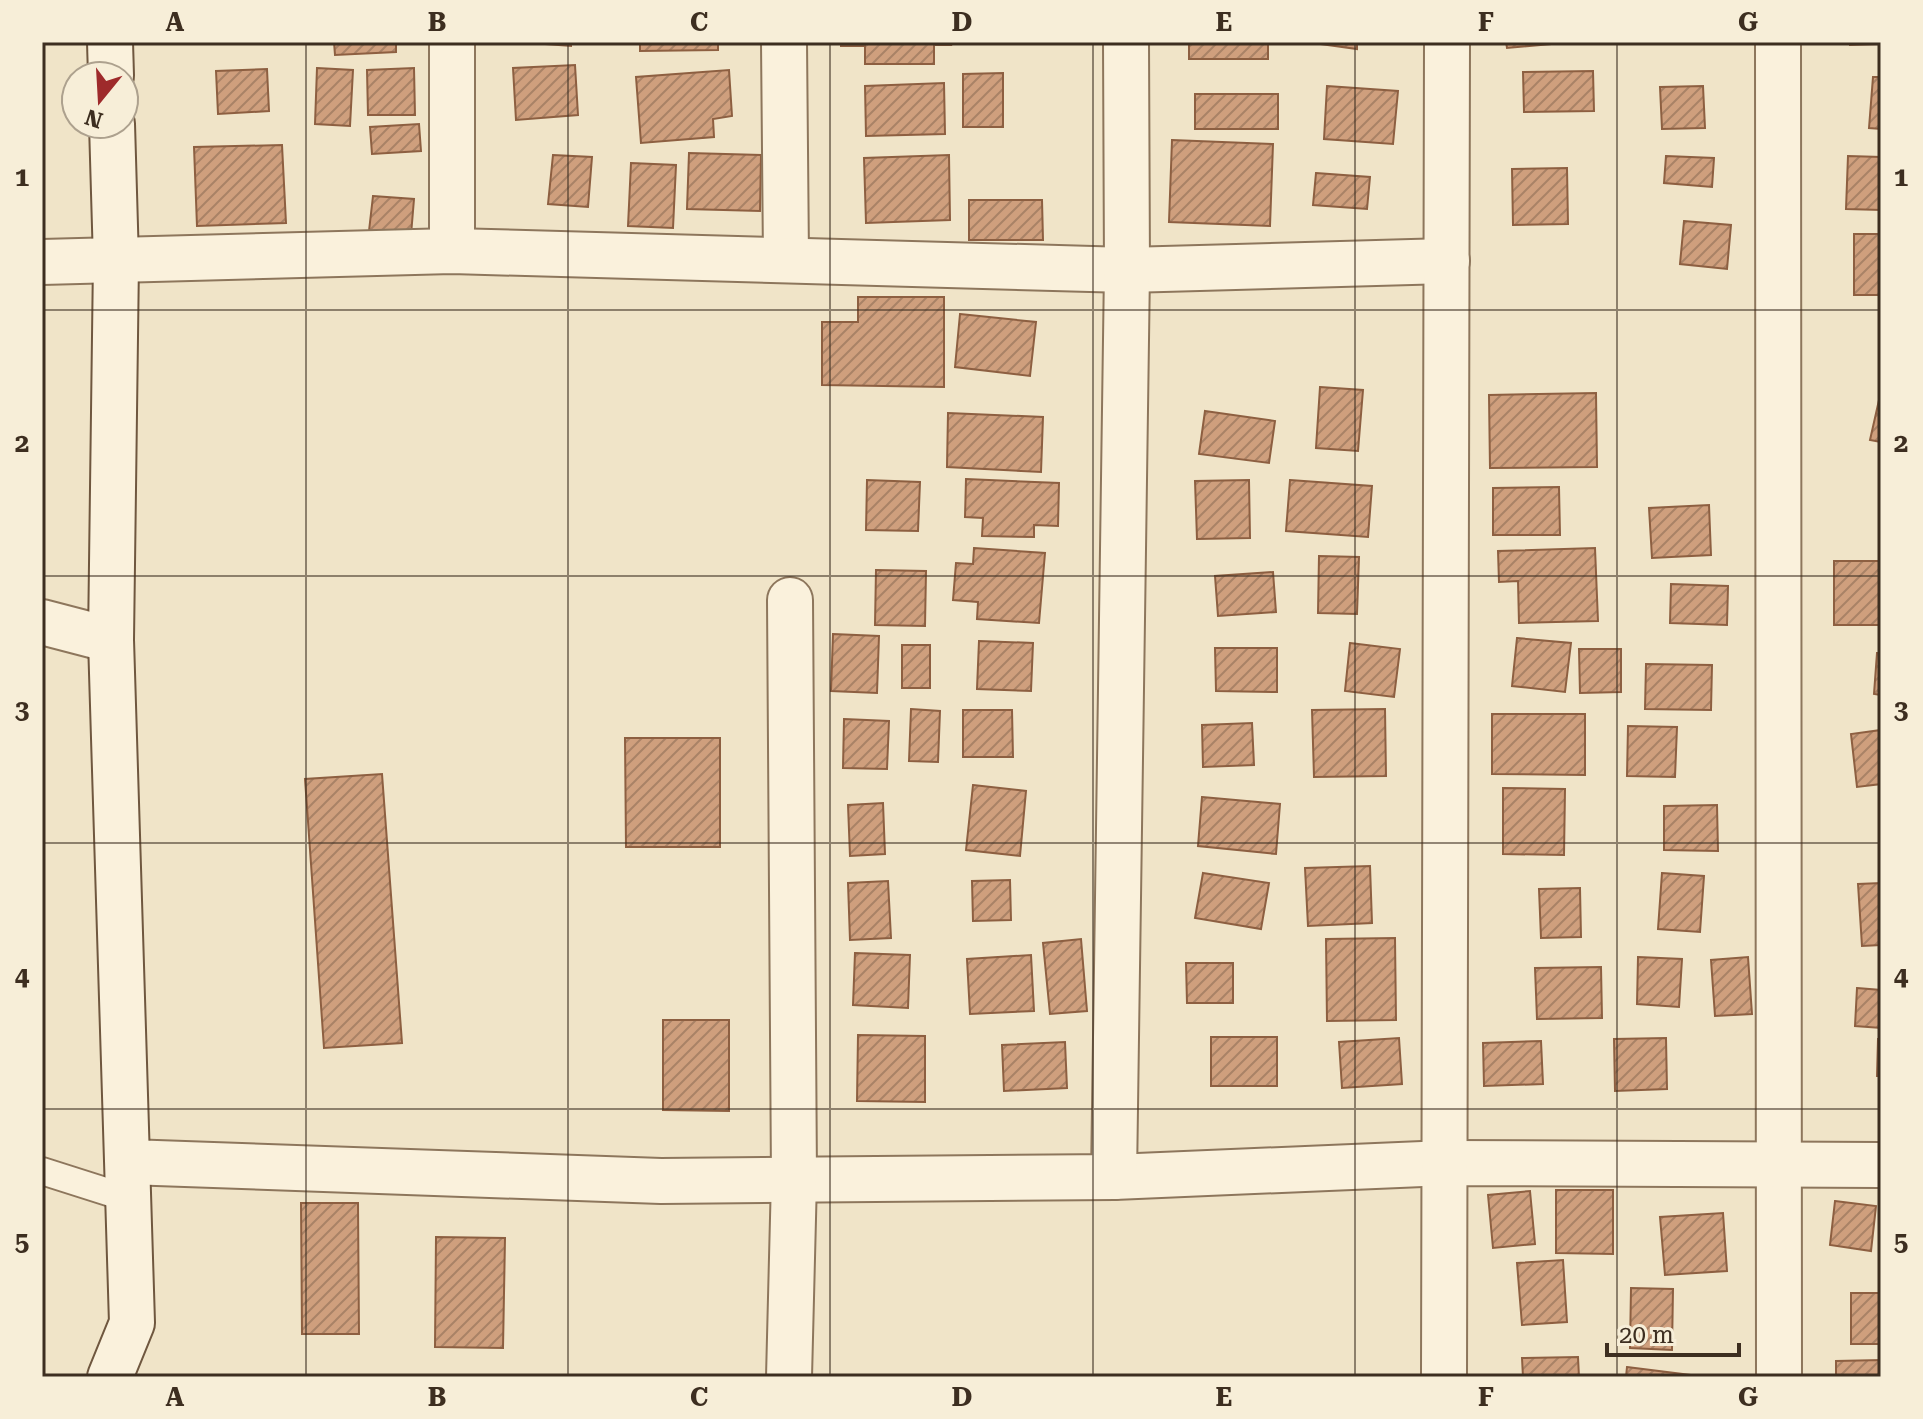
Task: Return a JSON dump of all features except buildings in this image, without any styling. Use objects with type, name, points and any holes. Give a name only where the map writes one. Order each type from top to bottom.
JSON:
[{"type":"street","points":[[452,42],[452,251]]},
{"type":"street","points":[[784,42],[786,258]]},
{"type":"street","points":[[1114,1177],[1127,270],[1126,42]]},
{"type":"street","points":[[1444,1377],[1447,42]]},
{"type":"street","points":[[1778,42],[1779,1377]]},
{"type":"street","points":[[110,1377],[132,1323],[111,640],[116,261],[112,140]]},
{"type":"street","points":[[42,262],[452,251],[786,258],[1127,270],[1447,261]]},
{"type":"street","points":[[789,1377],[794,1179],[790,600]]},
{"type":"street","points":[[42,622],[111,640]]},
{"type":"street","points":[[129,1181],[1114,1177],[1446,1163],[1881,1165]]},
{"type":"lane","points":[[42,1171],[129,1181]]}]
